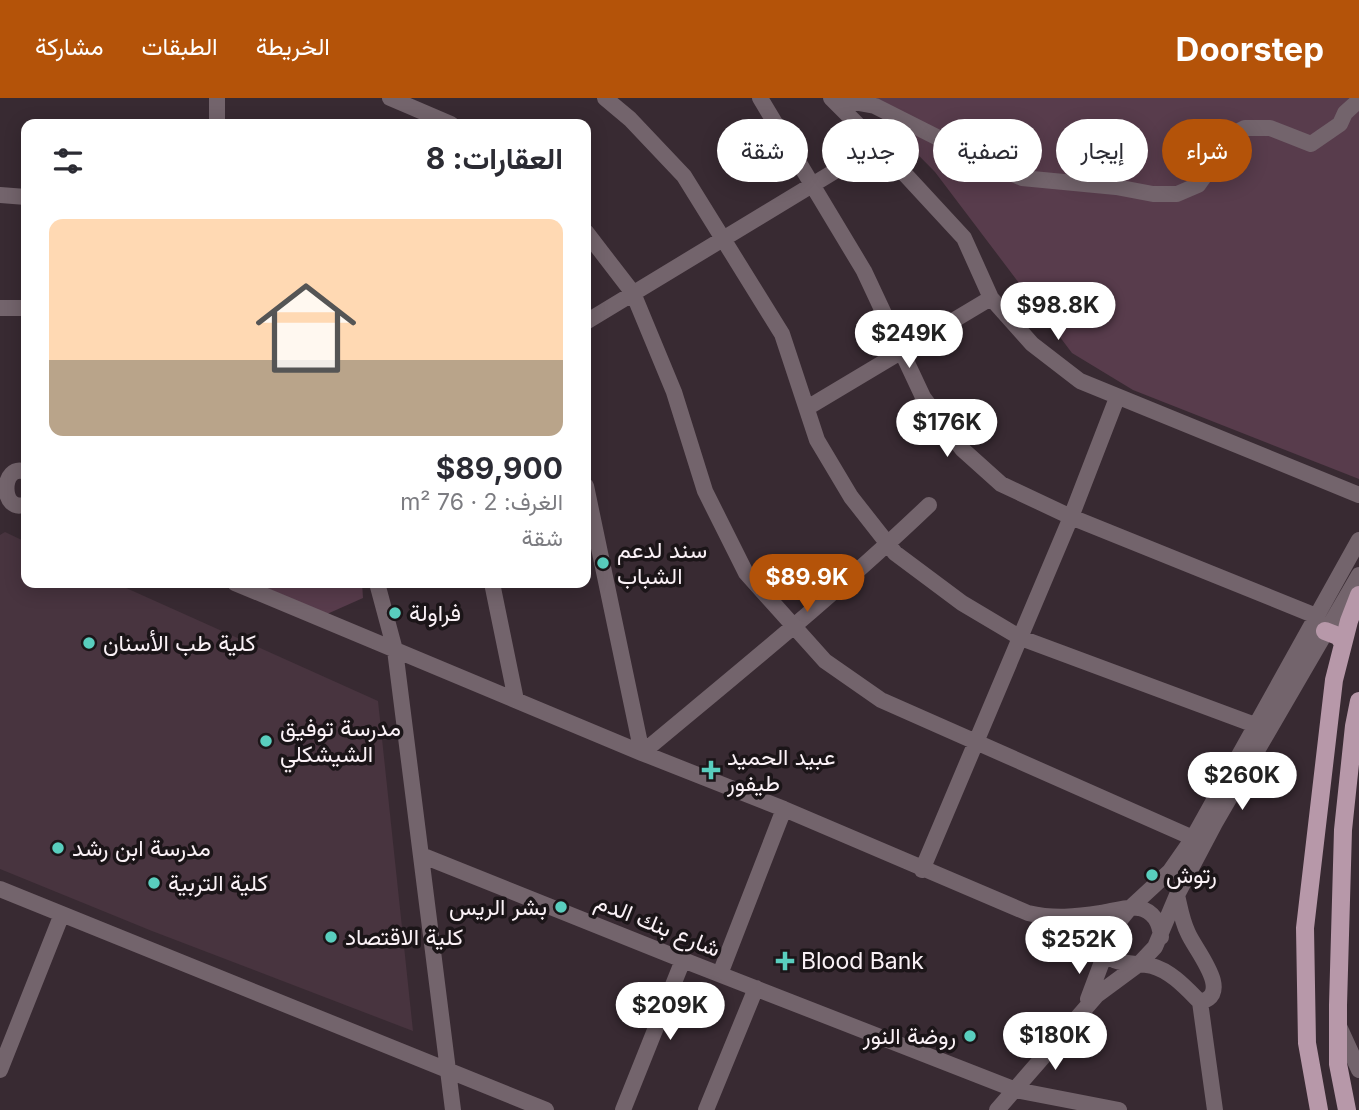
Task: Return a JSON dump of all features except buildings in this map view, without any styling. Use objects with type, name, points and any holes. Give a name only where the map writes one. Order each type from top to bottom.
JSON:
[{"type":"main road","points":[[1319,1110],[1307,1043],[1305,928],[1334,680],[1359,595]]},
{"type":"main road","points":[[1320,624],[1338,636],[1343,643]]},
{"type":"main road","points":[[1347,1110],[1338,1064],[1343,830],[1359,701]]},
{"type":"street","points":[[217,98],[217,119]]},
{"type":"street","points":[[390,98],[439,119]]},
{"type":"street","points":[[605,98],[630,119],[684,176],[782,334],[817,440],[852,497],[895,553],[962,603],[1021,638],[1255,725]]},
{"type":"street","points":[[760,98],[864,271],[923,397],[962,449],[1001,484],[1320,624]]},
{"type":"street","points":[[831,98],[875,106],[1022,178],[1116,187],[1153,194],[1177,194],[1198,185],[1235,133],[1245,128],[1270,128],[1311,144],[1340,124],[1345,113],[1356,102]]},
{"type":"street","points":[[831,98],[852,119]]},
{"type":"street","points":[[591,319],[822,180]]},
{"type":"street","points":[[912,182],[964,238],[991,298],[1032,344],[1080,382],[1359,495]]},
{"type":"street","points":[[0,195],[21,197]]},
{"type":"street","points":[[591,238],[633,293],[674,392],[705,491],[746,573],[825,661],[881,700],[1193,838]]},
{"type":"street","points":[[807,408],[991,298]]},
{"type":"street","points":[[0,308],[21,308]]},
{"type":"street","points":[[922,870],[1071,517],[1117,398]]},
{"type":"street","points":[[12,472],[4,478],[0,489],[5,500],[21,505]]},
{"type":"street","points":[[0,510],[21,505]]},
{"type":"street","points":[[642,752],[793,626],[929,505]]},
{"type":"street","points":[[591,510],[642,752]]},
{"type":"street","points":[[997,1110],[1083,1009],[1110,984],[1139,964],[1155,947],[1177,895],[1320,624],[1359,540]]},
{"type":"street","points":[[1083,1009],[1114,931],[1130,908],[1171,871],[1193,838],[1255,725],[1320,624],[1359,575]]},
{"type":"street","points":[[247,588],[784,809],[1028,913],[1044,917],[1138,908],[1153,915],[1161,937]]},
{"type":"street","points":[[378,588],[395,650],[453,1110]]},
{"type":"street","points":[[493,588],[516,700]]},
{"type":"street","points":[[720,974],[784,809]]},
{"type":"street","name":"شارع بنك الدم","points":[[421,855],[1016,1090],[1119,1110]]},
{"type":"street","points":[[0,889],[545,1110]]},
{"type":"street","points":[[1177,895],[1186,929],[1207,966],[1214,986],[1208,1001],[1200,1002]]},
{"type":"street","points":[[0,1070],[62,914]]},
{"type":"street","points":[[1044,917],[1066,934],[1105,957],[1153,966],[1165,972],[1200,1002],[1215,1110]]},
{"type":"street","points":[[623,1110],[683,960]]},
{"type":"street","points":[[706,1110],[756,988]]},
{"type":"street","points":[[1338,1024],[1359,1070]]},
{"type":"shaded area","points":[[862,98],[1359,98],[1359,479],[1133,390],[1072,353],[943,182],[1042,182],[1042,119],[933,119],[933,170],[919,156],[919,119],[883,119]]},
{"type":"shaded area","points":[[5,532],[21,540],[21,588],[126,588],[378,701],[413,1031],[152,931],[0,869],[0,535]]},
{"type":"shaded area","points":[[267,588],[362,588],[363,598],[327,614]]},
{"type":"place","name":"سند لدعم الشباب","points":[[603,563]]},
{"type":"place","name":"فراولة","points":[[395,613]]},
{"type":"place","name":"كلية طب الأسنان","points":[[89,643]]},
{"type":"place","name":"مدرسة توفيق الشيشكلي","points":[[266,741]]},
{"type":"place","name":"عبيد الحميد طيفور","points":[[711,770]]},
{"type":"place","name":"مدرسة ابن رشد","points":[[58,848]]},
{"type":"place","name":"رتوش","points":[[1152,875]]},
{"type":"place","name":"كلية التربية","points":[[154,883]]},
{"type":"place","name":"بشر الريس","points":[[561,907]]},
{"type":"place","name":"كلية الاقتصاد","points":[[331,937]]},
{"type":"place","name":"Blood Bank","points":[[785,961]]},
{"type":"place","name":"روضة النور","points":[[970,1036]]}]
